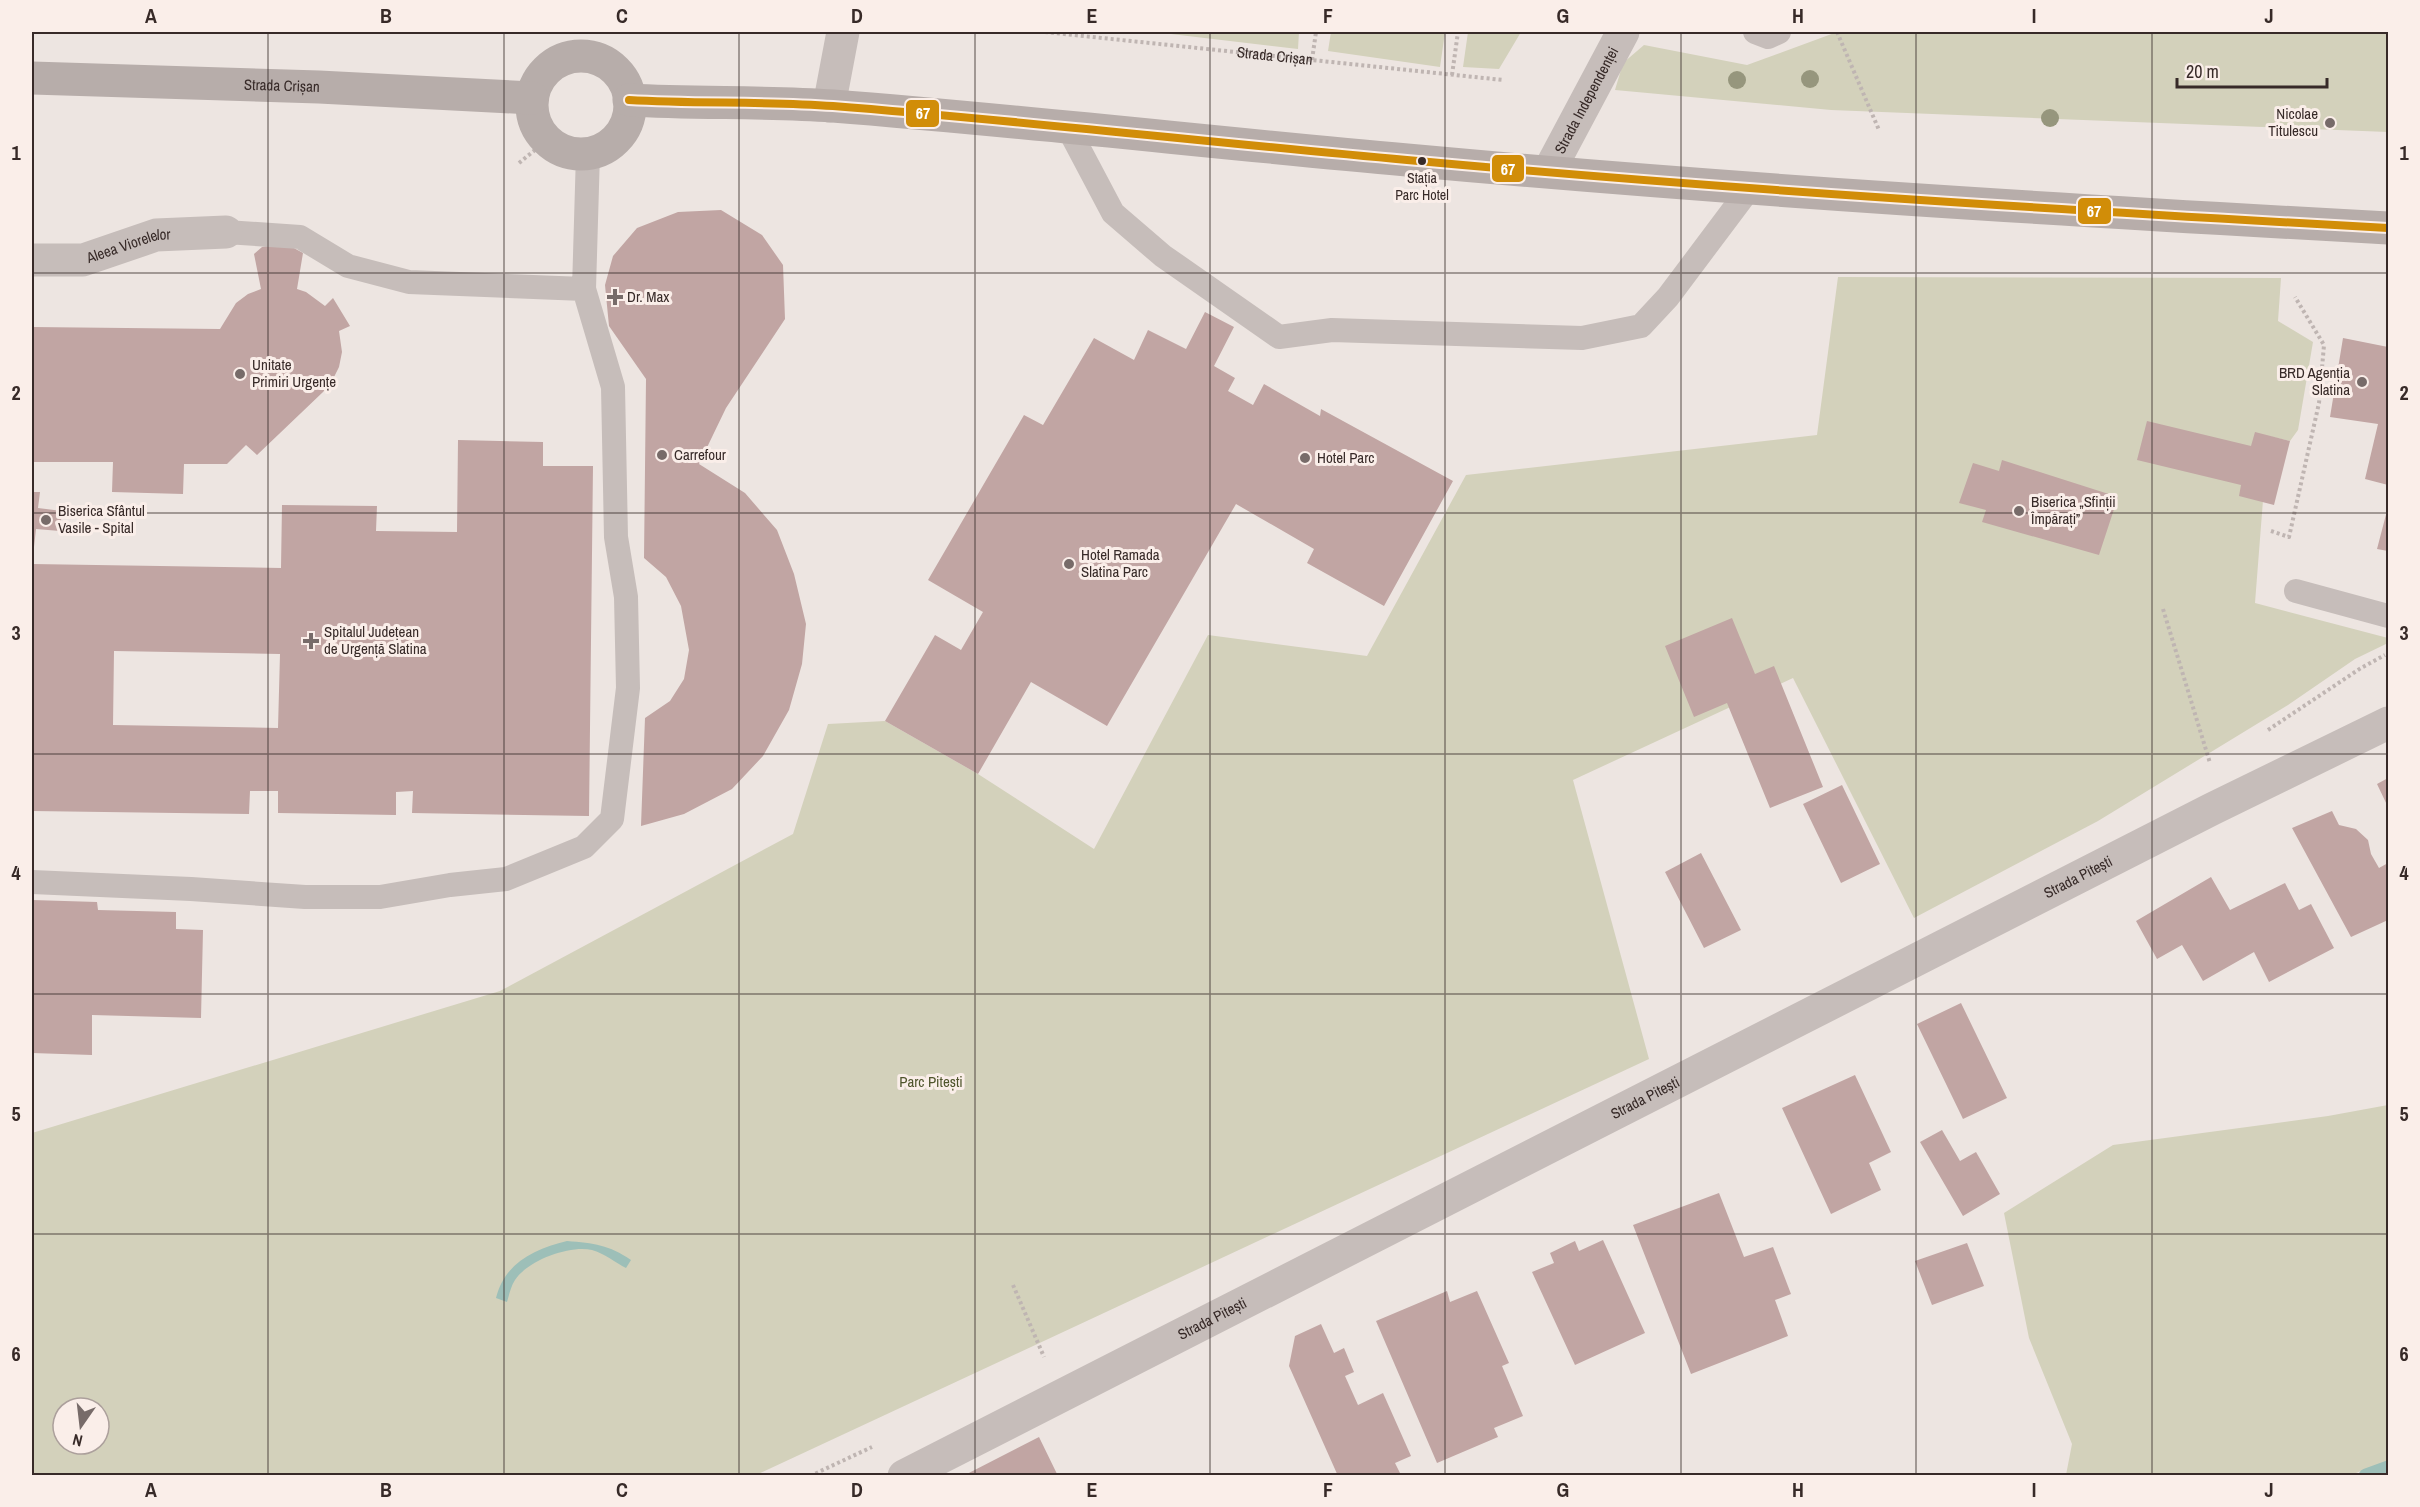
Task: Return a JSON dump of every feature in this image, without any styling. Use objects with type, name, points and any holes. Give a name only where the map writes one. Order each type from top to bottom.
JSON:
[{"type":"main road","points":[[589,56],[604,62],[617,72],[625,85],[629,100],[629,114],[624,129],[615,140],[603,148],[588,153],[566,151],[546,140],[537,128],[532,113],[532,98],[537,83],[546,70],[559,61],[574,57],[589,56]]},
{"type":"main road","name":"Strada Crișan","points":[[32,78],[330,87],[532,98]]},
{"type":"main road","points":[[629,100],[829,106],[1749,189],[2388,228]]},
{"type":"street","points":[[829,106],[843,32]]},
{"type":"street","name":"Strada Independenței","points":[[1549,171],[1623,32]]},
{"type":"street","name":"Aleea Viorelelor","points":[[32,260],[83,260],[156,235],[226,232]]},
{"type":"street","name":"Strada Pitești","points":[[904,1476],[2212,809],[2388,723]]},
{"type":"lane","points":[[1755,32],[1768,37],[1779,32]]},
{"type":"lane","points":[[1066,126],[1113,213],[1163,256],[1279,337],[1332,330],[1582,338],[1641,327],[1668,297],[1749,189]]},
{"type":"lane","points":[[32,882],[305,897],[380,897],[450,885],[506,879],[584,847],[612,819],[628,688],[626,597],[616,537],[613,387],[584,289],[588,153]]},
{"type":"lane","points":[[226,232],[300,237],[348,266],[409,282],[584,289]]},
{"type":"lane","points":[[2296,591],[2388,616]]},
{"type":"path","name":"Strada Crișan","points":[[1045,32],[1503,80]]},
{"type":"path","points":[[1312,60],[1316,32]]},
{"type":"path","points":[[1452,75],[1458,32]]},
{"type":"path","points":[[1837,32],[1879,130]]},
{"type":"path","points":[[519,163],[546,140]]},
{"type":"path","points":[[2271,531],[2289,537],[2319,403],[2324,345],[2295,297]]},
{"type":"path","points":[[2163,609],[2211,768]]},
{"type":"path","points":[[1013,1285],[1048,1366]]},
{"type":"green space","points":[[1154,32],[1299,32],[1298,49]]},
{"type":"green space","points":[[1331,32],[1445,32],[1440,67],[1328,51]]},
{"type":"green space","points":[[1468,32],[1521,32],[1499,69],[1463,67]]},
{"type":"green space","points":[[1837,32],[2388,32],[2388,132],[1831,110],[1615,90],[1623,63],[1644,45],[1747,65]]},
{"type":"green space","name":"Parc Pitești","points":[[1838,277],[2281,278],[2278,321],[2313,342],[2298,430],[2290,441],[2268,436],[2255,603],[2388,638],[2388,643],[2355,659],[2288,705],[2098,821],[1914,918],[1793,678],[1573,780],[1649,1059],[756,1475],[32,1476],[32,1133],[500,991],[793,834],[828,724],[885,721],[978,774],[1094,849],[1208,635],[1367,656],[1466,475],[1817,435]]},
{"type":"green space","points":[[2388,1105],[2388,1461],[2348,1476],[2066,1475],[2072,1444],[2029,1338],[2004,1213],[2113,1145],[2328,1116]]},
{"type":"water","points":[[567,1241],[601,1246],[616,1251],[631,1260],[626,1268],[592,1250],[561,1252],[539,1260],[521,1273],[514,1282],[507,1302],[496,1298],[506,1275],[514,1266],[533,1253]]},
{"type":"building","points":[[721,210],[762,235],[783,265],[785,319],[726,408],[699,464],[745,493],[777,530],[794,574],[806,624],[802,664],[789,710],[763,756],[732,789],[684,814],[641,826],[645,718],[670,701],[684,679],[689,650],[681,606],[666,577],[644,558],[646,379],[609,326],[605,285],[613,256],[637,228],[678,212]]},
{"type":"building","name":"Unitate Primiri Urgențe","points":[[277,244],[292,247],[303,253],[297,289],[306,292],[325,306],[333,298],[350,326],[339,331],[342,352],[339,367],[332,381],[257,455],[246,445],[227,464],[184,464],[183,494],[112,492],[113,462],[32,462],[32,327],[220,329],[236,303],[248,294],[261,289],[254,254],[262,247]]},
{"type":"building","name":"Hotel Ramada Slatina Parc","points":[[1205,312],[1234,327],[1214,366],[1235,378],[1228,391],[1253,405],[1264,384],[1320,416],[1321,409],[1453,481],[1384,606],[1307,563],[1314,549],[1236,504],[1107,726],[1031,682],[978,774],[885,721],[935,635],[961,650],[983,612],[928,580],[1024,415],[1043,425],[1094,338],[1134,360],[1148,330],[1186,349]]},
{"type":"building","name":"BRD Agenția Slatina","points":[[2343,338],[2388,347],[2388,485],[2365,479],[2378,424],[2330,417]]},
{"type":"building","points":[[2147,421],[2251,446],[2255,432],[2290,441],[2274,505],[2239,496],[2241,485],[2137,460]]},
{"type":"building","points":[[458,440],[543,442],[543,466],[593,466],[589,816],[412,813],[413,791],[396,792],[396,815],[278,813],[278,791],[250,791],[249,814],[32,811],[32,564],[281,568],[282,505],[377,506],[376,531],[457,532]],"holes":[[[114,651],[280,654],[278,728],[113,725]]]},
{"type":"building","points":[[2002,460],[2118,497],[2099,555],[1982,522],[1986,510],[1959,503],[1973,463],[1999,471]]},
{"type":"building","name":"Biserica Sfântul Vasile - Spital","points":[[32,492],[40,492],[38,508],[62,511],[60,531],[36,529],[34,547],[32,547]]},
{"type":"building","points":[[2388,507],[2388,551],[2377,549]]},
{"type":"building","points":[[1732,618],[1755,674],[1774,666],[1823,787],[1770,808],[1727,703],[1694,717],[1665,646]]},
{"type":"building","points":[[2388,778],[2388,807],[2377,784]]},
{"type":"building","points":[[1842,785],[1880,864],[1841,883],[1803,804]]},
{"type":"building","points":[[2332,811],[2339,825],[2356,829],[2368,840],[2371,854],[2379,868],[2388,863],[2388,920],[2351,937],[2292,828]]},
{"type":"building","points":[[1701,853],[1741,930],[1704,948],[1665,872]]},
{"type":"building","points":[[2211,877],[2230,910],[2285,883],[2299,910],[2311,904],[2334,948],[2269,982],[2254,952],[2203,981],[2182,945],[2157,959],[2136,921]]},
{"type":"building","points":[[32,900],[97,902],[98,910],[176,912],[176,929],[203,930],[201,1018],[92,1015],[92,1055],[32,1053]]},
{"type":"building","points":[[1961,1003],[2007,1098],[1963,1119],[1917,1024]]},
{"type":"building","points":[[1855,1075],[1891,1152],[1869,1163],[1881,1190],[1831,1214],[1782,1108]]},
{"type":"building","points":[[1942,1130],[1960,1161],[1976,1152],[2000,1194],[1963,1216],[1920,1142]]},
{"type":"building","points":[[1719,1193],[1744,1257],[1773,1247],[1791,1294],[1775,1300],[1788,1336],[1691,1374],[1633,1225]]},
{"type":"building","points":[[1603,1240],[1645,1333],[1575,1365],[1532,1272],[1554,1263],[1550,1253],[1575,1241],[1579,1251]]},
{"type":"building","points":[[1967,1243],[1984,1286],[1932,1305],[1915,1261]]},
{"type":"building","points":[[1447,1291],[1450,1302],[1477,1291],[1509,1363],[1502,1366],[1523,1416],[1494,1428],[1498,1437],[1437,1463],[1376,1321]]},
{"type":"building","points":[[1321,1324],[1334,1353],[1344,1348],[1354,1372],[1345,1376],[1358,1405],[1383,1393],[1411,1456],[1395,1463],[1401,1475],[1338,1476],[1289,1366],[1295,1336]]},
{"type":"building","points":[[1039,1437],[1058,1476],[963,1476]]},
{"type":"waterway","points":[[2366,1476],[2388,1468]]},
{"type":"transit line","name":"67","points":[[629,100],[833,106],[1652,181],[2388,228]]},
{"type":"place","name":"Nicolae Titulescu","points":[[2330,123]]},
{"type":"place","name":"Stația Parc Hotel","points":[[1422,161]]},
{"type":"place","name":"Dr. Max","points":[[615,297]]},
{"type":"place","name":"Unitate Primiri Urgențe","points":[[240,374]]},
{"type":"place","name":"BRD Agenția Slatina","points":[[2362,382]]},
{"type":"place","name":"Carrefour","points":[[662,455]]},
{"type":"place","name":"Hotel Parc","points":[[1305,458]]},
{"type":"place","name":"Biserica „Sfinții Împărați”","points":[[2019,511]]},
{"type":"place","name":"Biserica Sfântul Vasile - Spital","points":[[46,520]]},
{"type":"place","name":"Hotel Ramada Slatina Parc","points":[[1069,564]]},
{"type":"place","name":"Spitalul Județean de Urgență Slatina","points":[[311,641]]}]
